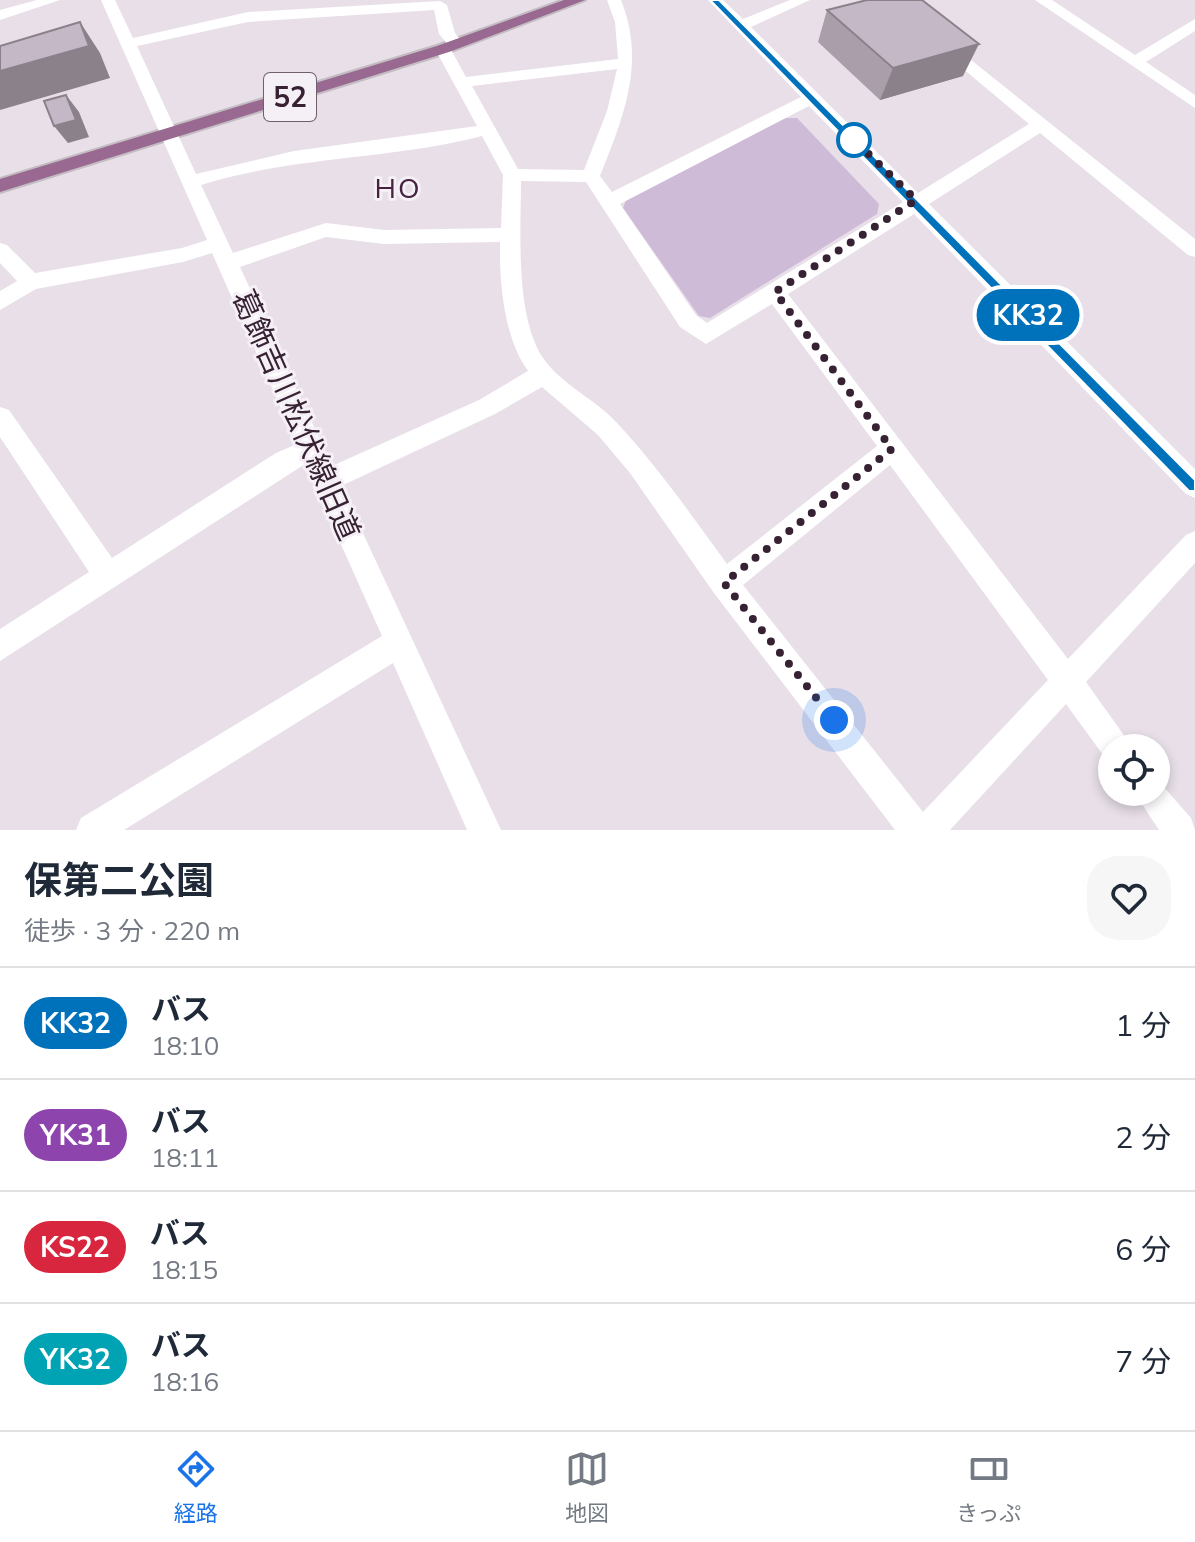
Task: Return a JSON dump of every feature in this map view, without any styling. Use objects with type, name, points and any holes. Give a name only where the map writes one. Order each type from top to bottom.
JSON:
[{"type":"main road","name":"52","points":[[0,186],[450,46],[578,0]]},
{"type":"street","points":[[0,15],[53,0]]},
{"type":"street","name":"葛飾吉川松伏線旧道","points":[[108,0],[484,830]]},
{"type":"street","points":[[591,176],[623,89],[627,63],[625,22],[614,0]]},
{"type":"street","points":[[715,0],[916,200],[1195,486]]},
{"type":"street","points":[[740,26],[803,0]]},
{"type":"street","points":[[1042,0],[1195,103]]},
{"type":"street","points":[[127,44],[248,17],[440,5],[463,82],[512,175],[511,244],[517,312],[530,357],[543,374],[607,428],[639,465],[724,583],[916,830]]},
{"type":"street","points":[[1135,62],[1195,24]]},
{"type":"street","points":[[934,39],[1039,126],[1190,239]]},
{"type":"street","points":[[463,82],[627,63]]},
{"type":"street","points":[[608,202],[789,107],[812,99]]},
{"type":"street","points":[[591,176],[688,321],[706,335],[916,200],[1039,126]]},
{"type":"street","points":[[190,182],[239,166],[288,157],[425,144],[489,129]]},
{"type":"street","points":[[512,175],[591,176]]},
{"type":"street","points":[[0,302],[31,282],[183,255],[222,254],[326,230],[384,237],[511,244]]},
{"type":"street","points":[[0,250],[31,282]]},
{"type":"street","points":[[775,292],[1107,734]]},
{"type":"street","points":[[326,481],[487,407],[543,374]]},
{"type":"street","points":[[0,417],[107,575]]},
{"type":"street","points":[[0,646],[285,461],[311,449]]},
{"type":"street","points":[[724,583],[892,449]]},
{"type":"street","points":[[928,830],[1195,544]]},
{"type":"street","points":[[93,830],[398,643]]},
{"type":"street","points":[[1161,806],[1179,830]]},
{"type":"shaded area","points":[[785,118],[797,118],[879,204],[877,214],[710,318],[699,316],[623,208],[626,200]]},
{"type":"building","points":[[867,0],[922,0],[979,44],[893,68],[827,10]]},
{"type":"building","points":[[80,22],[89,46],[0,71],[0,46]]},
{"type":"building","points":[[66,95],[76,120],[54,126],[44,101]]},
{"type":"bus line","name":"KK32","points":[[715,0],[916,200],[1195,486]]},
{"type":"district","name":"HO","points":[[398,188]]},
{"type":"route","points":[[834,720],[724,583],[892,449],[775,292],[916,200],[854,140]]}]
